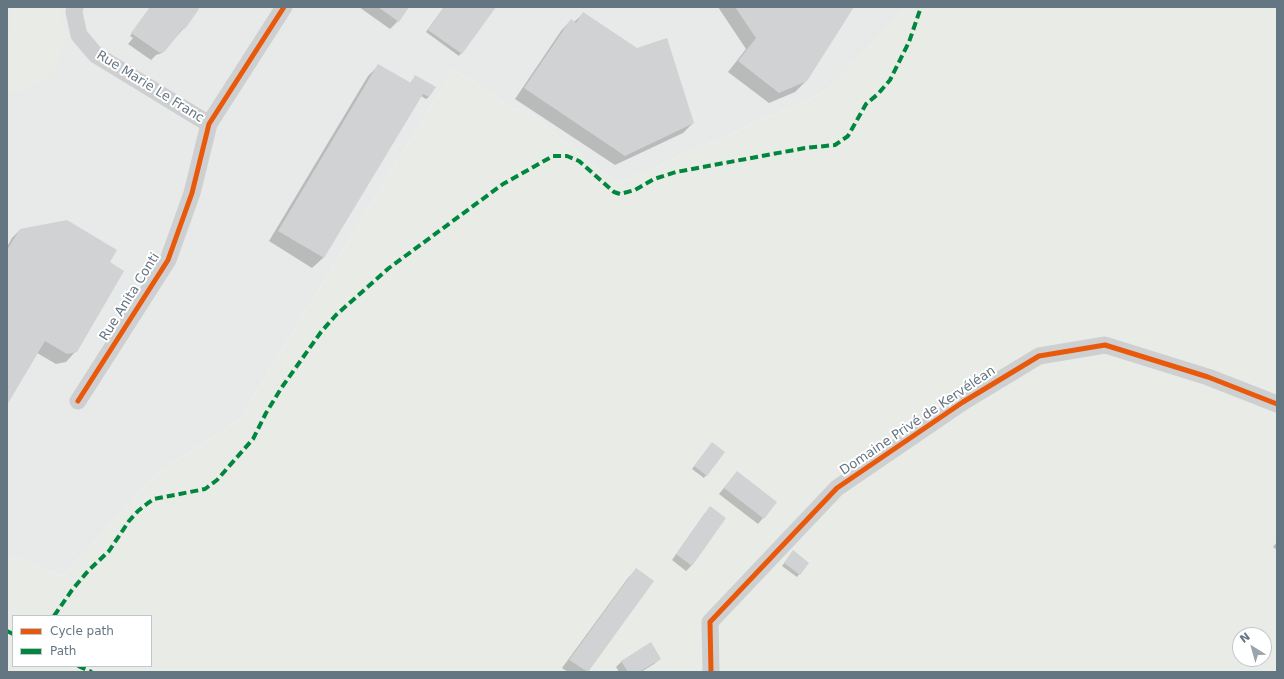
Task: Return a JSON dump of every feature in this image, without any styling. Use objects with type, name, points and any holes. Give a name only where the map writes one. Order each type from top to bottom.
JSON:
[{"type":"street","name":"Rue Marie Le Franc","points":[[75,7],[74,12],[79,35],[96,55],[209,124]]},
{"type":"street","name":"Rue Anita Conti","points":[[78,401],[168,260],[192,193],[209,124],[284,7]]},
{"type":"street","name":"Domaine Privé de Kervéléan","points":[[711,672],[710,622],[837,488],[963,402],[1039,356],[1106,345],[1208,377],[1277,404]]},
{"type":"shaded area","points":[[7,7],[908,7],[825,92],[617,184],[529,112],[511,108],[479,85],[453,70],[239,420],[158,472],[63,576],[7,554]]},
{"type":"shaded area","points":[[10,7],[61,7],[61,15],[65,31],[65,39],[61,56],[54,73],[14,94],[7,87],[7,55],[11,20]]},
{"type":"shaded area","points":[[908,7],[1277,7],[1277,672],[7,672],[7,554],[63,576],[158,472],[239,420],[453,70],[479,85],[511,108],[529,112],[617,184],[825,92]]},
{"type":"building","points":[[150,7],[197,7],[199,9],[185,29],[183,28],[165,51],[160,53],[131,33]]},
{"type":"building","points":[[378,7],[409,7],[399,22]]},
{"type":"building","points":[[444,7],[496,7],[462,54],[428,30]]},
{"type":"building","points":[[735,7],[854,7],[807,81],[779,93],[738,61],[756,38]]},
{"type":"building","points":[[583,12],[637,48],[667,38],[694,123],[625,156],[524,88],[571,19],[576,23]]},
{"type":"building","points":[[378,64],[411,83],[415,75],[436,87],[429,97],[423,94],[324,258],[278,231]]},
{"type":"building","points":[[67,220],[117,250],[110,262],[124,271],[77,352],[67,354],[45,341],[7,405],[7,250],[20,229]]},
{"type":"building","points":[[712,442],[725,452],[707,476],[694,466]]},
{"type":"building","points":[[737,471],[777,502],[764,519],[724,488]]},
{"type":"building","points":[[710,506],[726,518],[692,566],[676,554]]},
{"type":"building","points":[[793,550],[809,563],[800,575],[784,563]]},
{"type":"building","points":[[636,568],[654,581],[588,672],[569,660]]},
{"type":"building","points":[[651,642],[661,659],[639,672],[628,672],[621,661]]},
{"type":"marked path","points":[[55,615],[72,590],[88,571],[109,551],[129,521],[138,511],[154,499],[205,489],[217,480],[253,439],[266,413],[282,387],[321,332],[336,315],[389,268],[503,184],[553,156],[567,156],[579,161],[614,192],[620,194],[635,190],[654,179],[676,172],[805,148],[835,145],[848,136],[866,104],[878,94],[890,80],[909,42],[921,7]]},
{"type":"marked path","points":[[7,631],[12,634]]},
{"type":"marked path","points":[[80,667],[92,672]]},
{"type":"cycle path","points":[[78,401],[168,260],[192,193],[209,124],[284,7]]},
{"type":"cycle path","points":[[711,672],[710,622],[837,488],[963,402],[1039,356],[1105,345],[1208,377],[1277,404]]}]
